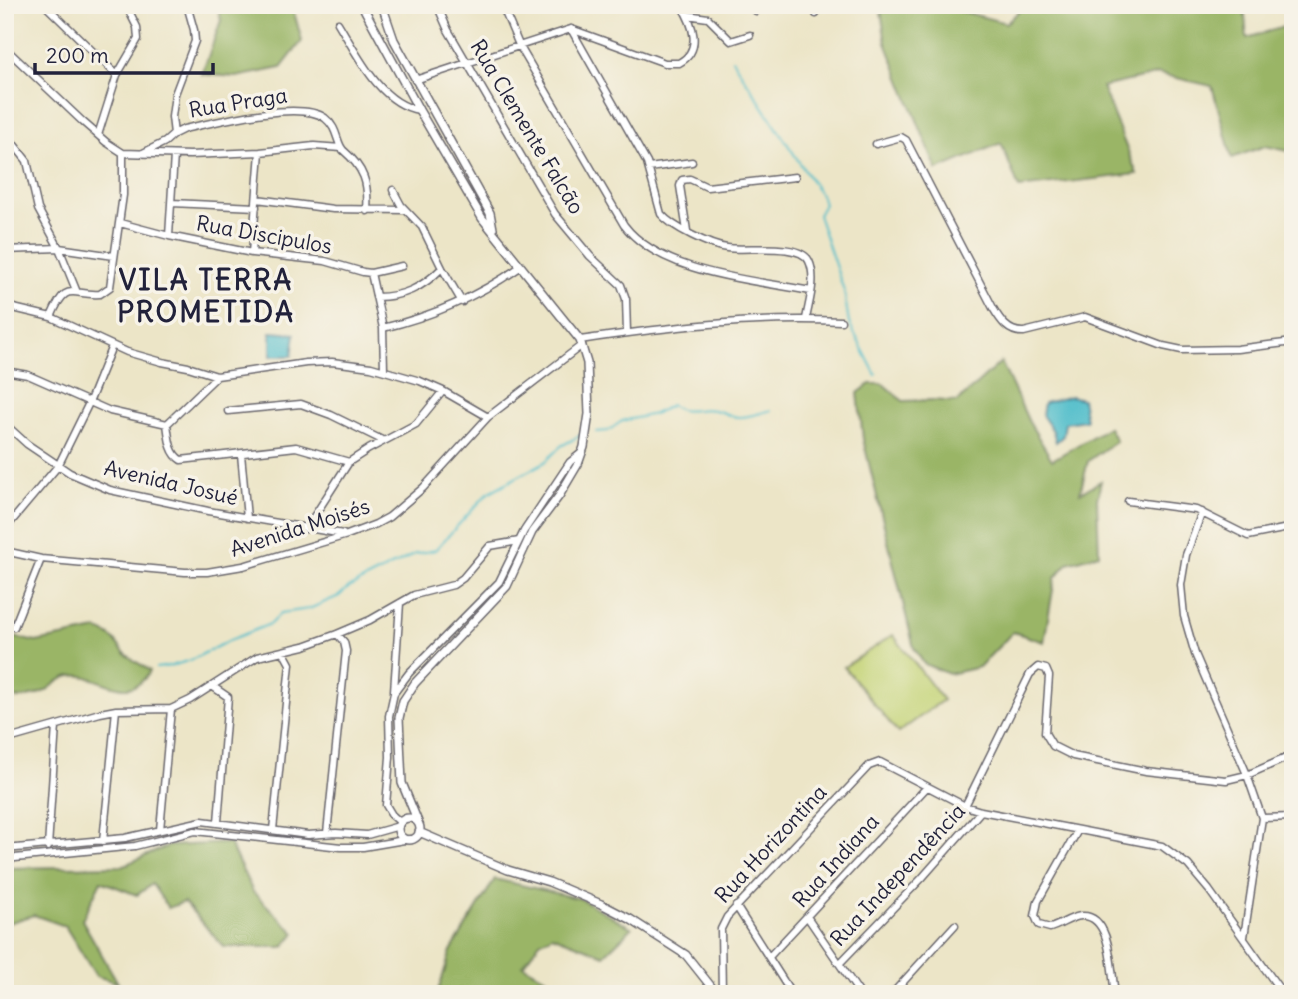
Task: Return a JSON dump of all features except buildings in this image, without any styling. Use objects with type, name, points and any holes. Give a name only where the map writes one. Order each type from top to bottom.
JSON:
[{"type":"street","points":[[45,5],[117,75]]},
{"type":"street","points":[[98,135],[117,75],[138,39],[137,27],[126,5]]},
{"type":"street","points":[[174,134],[172,117],[175,94],[195,41],[187,5]]},
{"type":"street","points":[[362,5],[482,218],[581,343],[587,363],[589,414],[586,439],[578,464],[532,532],[507,586],[415,683],[403,701],[399,718],[402,783],[418,822],[419,832]]},
{"type":"street","points":[[382,5],[390,33],[490,213],[493,229]]},
{"type":"street","name":"Rua Clemente Falcão","points":[[437,5],[467,63],[555,214],[590,256],[621,285],[626,299],[627,333]]},
{"type":"street","points":[[502,5],[519,45],[633,236],[674,260],[707,273],[811,290]]},
{"type":"street","points":[[415,79],[572,29],[673,64],[684,61],[694,44],[692,28],[681,5]]},
{"type":"street","points":[[813,5],[816,14]]},
{"type":"street","points":[[687,15],[708,18],[731,41],[735,42],[750,34]]},
{"type":"street","points":[[338,23],[387,96],[402,106],[419,110]]},
{"type":"street","points":[[572,29],[649,168],[661,214],[687,231],[728,248],[801,253],[810,263],[811,290],[806,319]]},
{"type":"street","points":[[5,48],[98,135],[123,153],[174,155],[260,152],[314,146],[341,148]]},
{"type":"street","name":"Rua Praga","points":[[141,153],[184,129],[231,119],[313,112],[329,121],[337,133],[341,148],[355,160],[362,172],[368,191],[367,211]]},
{"type":"street","points":[[5,133],[27,161],[38,209],[59,248],[76,290]]},
{"type":"street","points":[[876,144],[901,137],[906,141],[993,308],[1004,324],[1013,331],[1019,333],[1085,317],[1163,346],[1182,350],[1237,349],[1293,342]]},
{"type":"street","points":[[252,253],[260,152]]},
{"type":"street","points":[[51,317],[61,298],[76,290],[100,294],[110,287],[120,223],[123,153]]},
{"type":"street","points":[[169,236],[174,155]]},
{"type":"street","points":[[649,168],[692,162]]},
{"type":"street","points":[[687,231],[680,189],[682,180],[690,178],[707,187],[795,177]]},
{"type":"street","points":[[393,190],[404,210],[422,227],[462,302]]},
{"type":"street","points":[[257,199],[309,207],[367,211],[404,210]]},
{"type":"street","points":[[172,203],[256,207]]},
{"type":"street","name":"Rua Discipulos","points":[[120,223],[252,253],[313,259],[371,273],[402,266]]},
{"type":"street","points":[[5,250],[59,248],[114,256]]},
{"type":"street","points":[[383,328],[417,320],[462,302],[520,267]]},
{"type":"street","points":[[376,298],[399,296],[409,292],[425,284],[442,268]]},
{"type":"street","points":[[371,273],[383,328],[384,370]]},
{"type":"street","points":[[5,306],[51,317],[113,346],[152,360],[217,376],[277,366],[332,362],[384,370],[443,391],[488,418]]},
{"type":"street","points":[[581,343],[627,333],[749,321],[841,321]]},
{"type":"street","name":"Avenida Moisés","points":[[5,551],[41,559],[207,572],[243,566],[347,535],[376,524],[406,503],[488,418],[581,343]]},
{"type":"street","points":[[5,529],[58,466],[113,346]]},
{"type":"street","points":[[5,372],[29,375],[110,411],[167,424]]},
{"type":"street","points":[[167,424],[217,376]]},
{"type":"street","points":[[306,529],[349,462],[416,424],[443,391]]},
{"type":"street","points":[[228,411],[301,404],[331,415],[384,441]]},
{"type":"street","name":"Avenida Josué","points":[[5,424],[21,440],[58,466],[110,490],[347,535]]},
{"type":"street","points":[[167,424],[174,455],[181,460],[296,447],[349,462]]},
{"type":"street","points":[[241,454],[247,518]]},
{"type":"street","points":[[394,693],[409,673],[499,582],[519,541],[569,462],[580,454]]},
{"type":"street","points":[[1128,501],[1202,512],[1248,536],[1293,527]]},
{"type":"street","points":[[1202,512],[1186,555],[1181,585],[1184,616],[1195,654],[1247,775],[1262,818],[1244,937]]},
{"type":"street","points":[[5,740],[116,710],[172,709],[257,657],[337,635],[414,595],[453,585],[463,578],[490,546],[519,541]]},
{"type":"street","points":[[14,627],[41,559]]},
{"type":"street","points":[[400,603],[394,693],[389,716],[390,758],[386,805],[400,824],[402,837],[410,839]]},
{"type":"street","points":[[327,834],[346,652],[344,642],[337,635]]},
{"type":"street","points":[[273,830],[290,664],[283,651]]},
{"type":"street","points":[[965,806],[1031,674],[1038,667],[1046,669],[1049,676],[1045,733],[1053,746],[1073,756],[1146,771],[1226,780],[1247,775],[1293,755]]},
{"type":"street","points":[[212,686],[228,697],[218,822]]},
{"type":"street","points":[[159,830],[172,709]]},
{"type":"street","points":[[103,841],[116,710]]},
{"type":"street","points":[[48,847],[55,726]]},
{"type":"street","name":"Rua Horizontina","points":[[719,994],[721,929],[727,917],[866,769],[876,763],[885,764],[927,787]]},
{"type":"street","points":[[927,787],[981,811],[1157,843],[1188,865],[1209,890],[1283,994]]},
{"type":"street","name":"Rua Indiana","points":[[769,957],[927,787]]},
{"type":"street","name":"Rua Independência","points":[[840,962],[914,886],[981,811]]},
{"type":"street","points":[[1262,818],[1293,817]]},
{"type":"street","points":[[5,849],[103,841],[185,823],[218,822],[308,835],[367,835],[400,824],[408,818],[418,822]]},
{"type":"street","points":[[1078,830],[1038,901],[1035,916],[1040,925],[1051,928],[1078,915],[1090,916],[1099,922],[1107,940],[1115,994]]},
{"type":"street","points":[[5,859],[135,846],[195,831],[341,847],[373,846],[410,839],[419,832]]},
{"type":"street","points":[[419,832],[508,870],[559,886],[630,919],[686,955],[719,994]]},
{"type":"street","points":[[133,836],[135,846]]},
{"type":"street","points":[[736,906],[792,994]]},
{"type":"street","points":[[807,918],[860,994]]},
{"type":"street","points":[[892,994],[955,925]]},
{"type":"green space","points":[[217,5],[292,5],[302,41],[281,68],[236,77],[202,74],[221,20]]},
{"type":"green space","points":[[880,5],[937,5],[1006,23],[1026,5],[1244,5],[1247,38],[1293,24],[1293,152],[1265,146],[1232,158],[1212,86],[1159,74],[1102,87],[1137,174],[1019,188],[1001,143],[937,170],[886,43]]},
{"type":"green space","points":[[1001,362],[1029,422],[1052,460],[1109,427],[1116,441],[1088,461],[1080,493],[1101,481],[1097,499],[1099,554],[1068,563],[1055,578],[1044,642],[1013,632],[979,667],[949,674],[924,664],[914,648],[863,439],[858,393],[870,384],[883,384],[903,401],[957,402]]},
{"type":"green space","points":[[97,630],[114,639],[126,654],[150,671],[141,682],[122,688],[92,678],[71,676],[38,694],[5,699],[5,635],[36,642]]},
{"type":"green space","points":[[893,635],[943,700],[898,733],[844,667]]},
{"type":"green space","points":[[229,843],[253,892],[295,933],[283,947],[224,947],[184,902],[168,908],[152,884],[137,895],[101,881],[82,920],[118,983],[96,976],[65,926],[34,915],[5,924],[5,868],[122,866],[168,846]]},
{"type":"green space","points":[[495,879],[581,899],[632,928],[604,955],[552,935],[540,942],[523,965],[574,994],[437,994],[451,951]]},
{"type":"water","points":[[271,332],[295,334],[292,356],[271,356]]},
{"type":"water","points":[[1071,396],[1082,399],[1086,420],[1065,423],[1063,436],[1056,442],[1053,431],[1042,415],[1044,403]]},
{"type":"waterway","points":[[732,59],[822,197],[824,204],[818,215],[844,291],[849,323],[876,375]]},
{"type":"waterway","points":[[596,432],[608,431],[622,421],[654,414],[671,405],[687,411],[705,409],[739,417],[771,410]]},
{"type":"waterway","points":[[156,668],[191,660],[270,624],[281,613],[309,609],[339,596],[348,588],[415,554],[435,550],[488,493],[545,462],[561,446],[583,434]]},
{"type":"district","name":"VILA TERRA PROMETIDA","points":[[206,296]]}]
